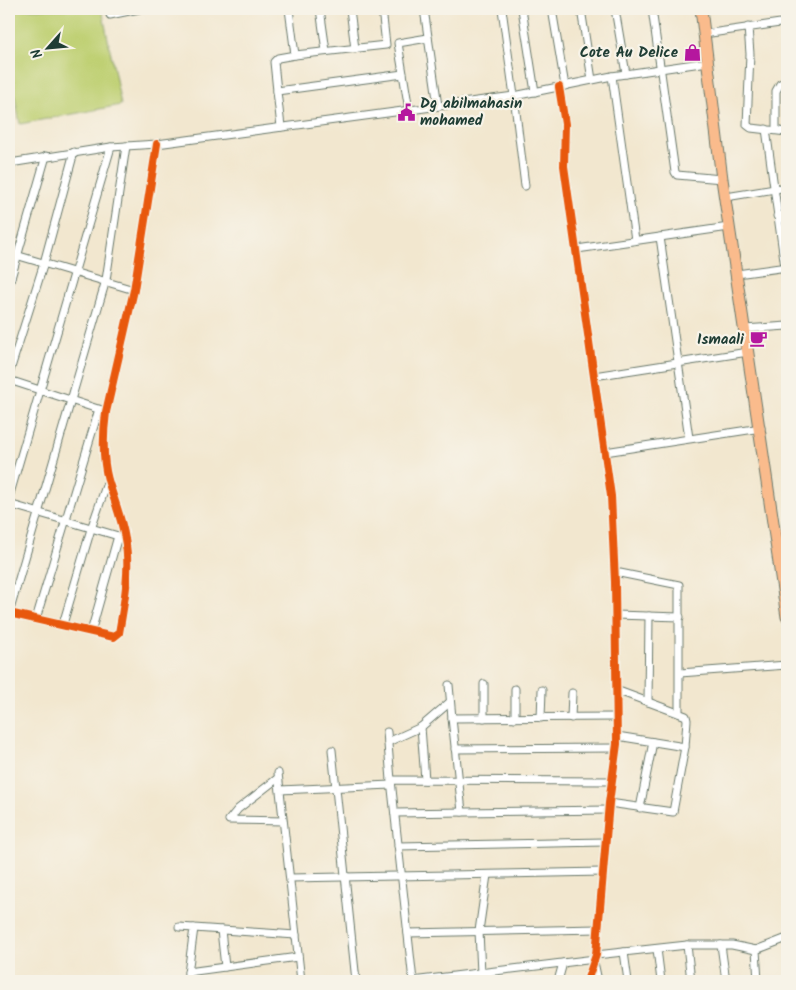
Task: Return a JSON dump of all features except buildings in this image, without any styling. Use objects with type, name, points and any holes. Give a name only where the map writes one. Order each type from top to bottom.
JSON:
[{"type":"highway","points":[[701,9],[722,179],[787,617]]},
{"type":"street","points":[[108,9],[110,15],[139,9]]},
{"type":"street","points":[[289,9],[295,55]]},
{"type":"street","points":[[320,9],[326,51]]},
{"type":"street","points":[[350,9],[355,49]]},
{"type":"street","points":[[382,9],[386,45]]},
{"type":"street","points":[[424,9],[438,106]]},
{"type":"street","points":[[502,9],[525,186]]},
{"type":"street","points":[[522,9],[535,92]]},
{"type":"street","points":[[552,9],[565,124],[564,166],[611,496],[615,572],[617,748],[608,806],[595,958],[587,981]]},
{"type":"street","points":[[581,9],[592,80]]},
{"type":"street","points":[[615,9],[626,74]]},
{"type":"street","points":[[652,9],[659,70],[677,175],[722,179]]},
{"type":"street","points":[[704,34],[787,22]]},
{"type":"street","points":[[748,27],[750,54],[747,125],[751,128],[787,132]]},
{"type":"street","points":[[281,127],[274,62],[278,58],[428,38]]},
{"type":"street","points":[[398,43],[410,110]]},
{"type":"street","points":[[9,118],[9,165],[46,156],[74,152],[158,144],[514,96],[612,76],[708,62]]},
{"type":"street","points":[[277,91],[403,74]]},
{"type":"street","points":[[612,76],[635,240]]},
{"type":"street","points":[[776,130],[776,91],[780,84],[787,81]]},
{"type":"street","points":[[766,129],[772,189],[786,267],[787,302]]},
{"type":"street","points":[[36,619],[64,522],[102,410],[134,290],[158,144]]},
{"type":"street","points":[[102,410],[103,448],[108,480],[128,558],[118,633],[114,637],[9,613],[106,280],[126,146]]},
{"type":"street","points":[[9,497],[111,147]]},
{"type":"street","points":[[9,374],[44,263],[74,152]]},
{"type":"street","points":[[9,285],[46,156]]},
{"type":"street","points":[[726,197],[787,187]]},
{"type":"street","points":[[776,216],[787,215]]},
{"type":"street","points":[[577,249],[729,227]]},
{"type":"street","points":[[660,237],[689,438]]},
{"type":"street","points":[[9,253],[106,280],[134,290]]},
{"type":"street","points":[[737,274],[786,267]]},
{"type":"street","points":[[744,329],[787,326]]},
{"type":"street","points":[[594,376],[748,352]]},
{"type":"street","points":[[9,380],[40,388],[102,410]]},
{"type":"street","points":[[605,452],[760,428]]},
{"type":"street","points":[[63,624],[90,529],[108,480]]},
{"type":"street","points":[[9,504],[64,522],[122,537]]},
{"type":"street","points":[[91,632],[122,537]]},
{"type":"street","points":[[615,572],[677,584],[680,587],[679,713]]},
{"type":"street","points":[[616,615],[680,617]]},
{"type":"street","points":[[648,702],[649,616]]},
{"type":"street","points":[[680,672],[787,665]]},
{"type":"street","points":[[484,684],[484,718]]},
{"type":"street","points":[[449,685],[462,812]]},
{"type":"street","points":[[514,718],[515,689]]},
{"type":"street","points":[[541,718],[542,690]]},
{"type":"street","points":[[394,813],[608,806],[673,812],[685,748],[687,718],[679,713],[616,690]]},
{"type":"street","points":[[571,718],[572,693]]},
{"type":"street","points":[[388,742],[421,728],[450,702]]},
{"type":"street","points":[[452,718],[617,718]]},
{"type":"street","points":[[421,728],[425,780]]},
{"type":"street","points":[[387,732],[413,981],[446,979],[563,963],[624,952],[687,945],[721,944],[756,950],[787,938]]},
{"type":"street","points":[[617,736],[685,748]]},
{"type":"street","points":[[640,808],[653,742]]},
{"type":"street","points":[[455,749],[617,748]]},
{"type":"street","points":[[332,750],[356,981]]},
{"type":"street","points":[[283,822],[228,820],[278,775],[301,981]]},
{"type":"street","points":[[280,790],[336,788],[425,780],[612,780]]},
{"type":"street","points":[[398,846],[605,842]]},
{"type":"street","points":[[290,878],[603,872]]},
{"type":"street","points":[[481,973],[479,931],[487,875]]},
{"type":"street","points":[[179,927],[296,935]]},
{"type":"street","points":[[187,981],[194,928]]},
{"type":"street","points":[[408,932],[598,929]]},
{"type":"street","points":[[221,930],[225,967]]},
{"type":"street","points":[[721,944],[726,981]]},
{"type":"street","points":[[687,945],[691,981]]},
{"type":"street","points":[[657,949],[661,981]]},
{"type":"street","points":[[756,950],[758,981]]},
{"type":"street","points":[[624,952],[628,981]]},
{"type":"street","points":[[188,972],[298,957]]},
{"type":"street","points":[[595,958],[598,981]]},
{"type":"street","points":[[558,981],[563,963]]},
{"type":"green space","points":[[9,9],[102,9],[121,105],[20,124],[9,64]]},
{"type":"cycle path","points":[[559,87],[565,124],[564,166],[611,496],[615,582],[617,744],[609,803],[596,955],[587,981]]},
{"type":"cycle path","points":[[9,613],[114,637],[119,633],[126,586],[127,550],[122,524],[106,472],[104,429],[106,412],[134,290],[157,144]]},
{"type":"place","name":"Cote Au Delice","points":[[692,52]]},
{"type":"place","name":"Dg abilmahasin mohamed","points":[[406,112]]},
{"type":"place","name":"Ismaali","points":[[758,339]]}]
